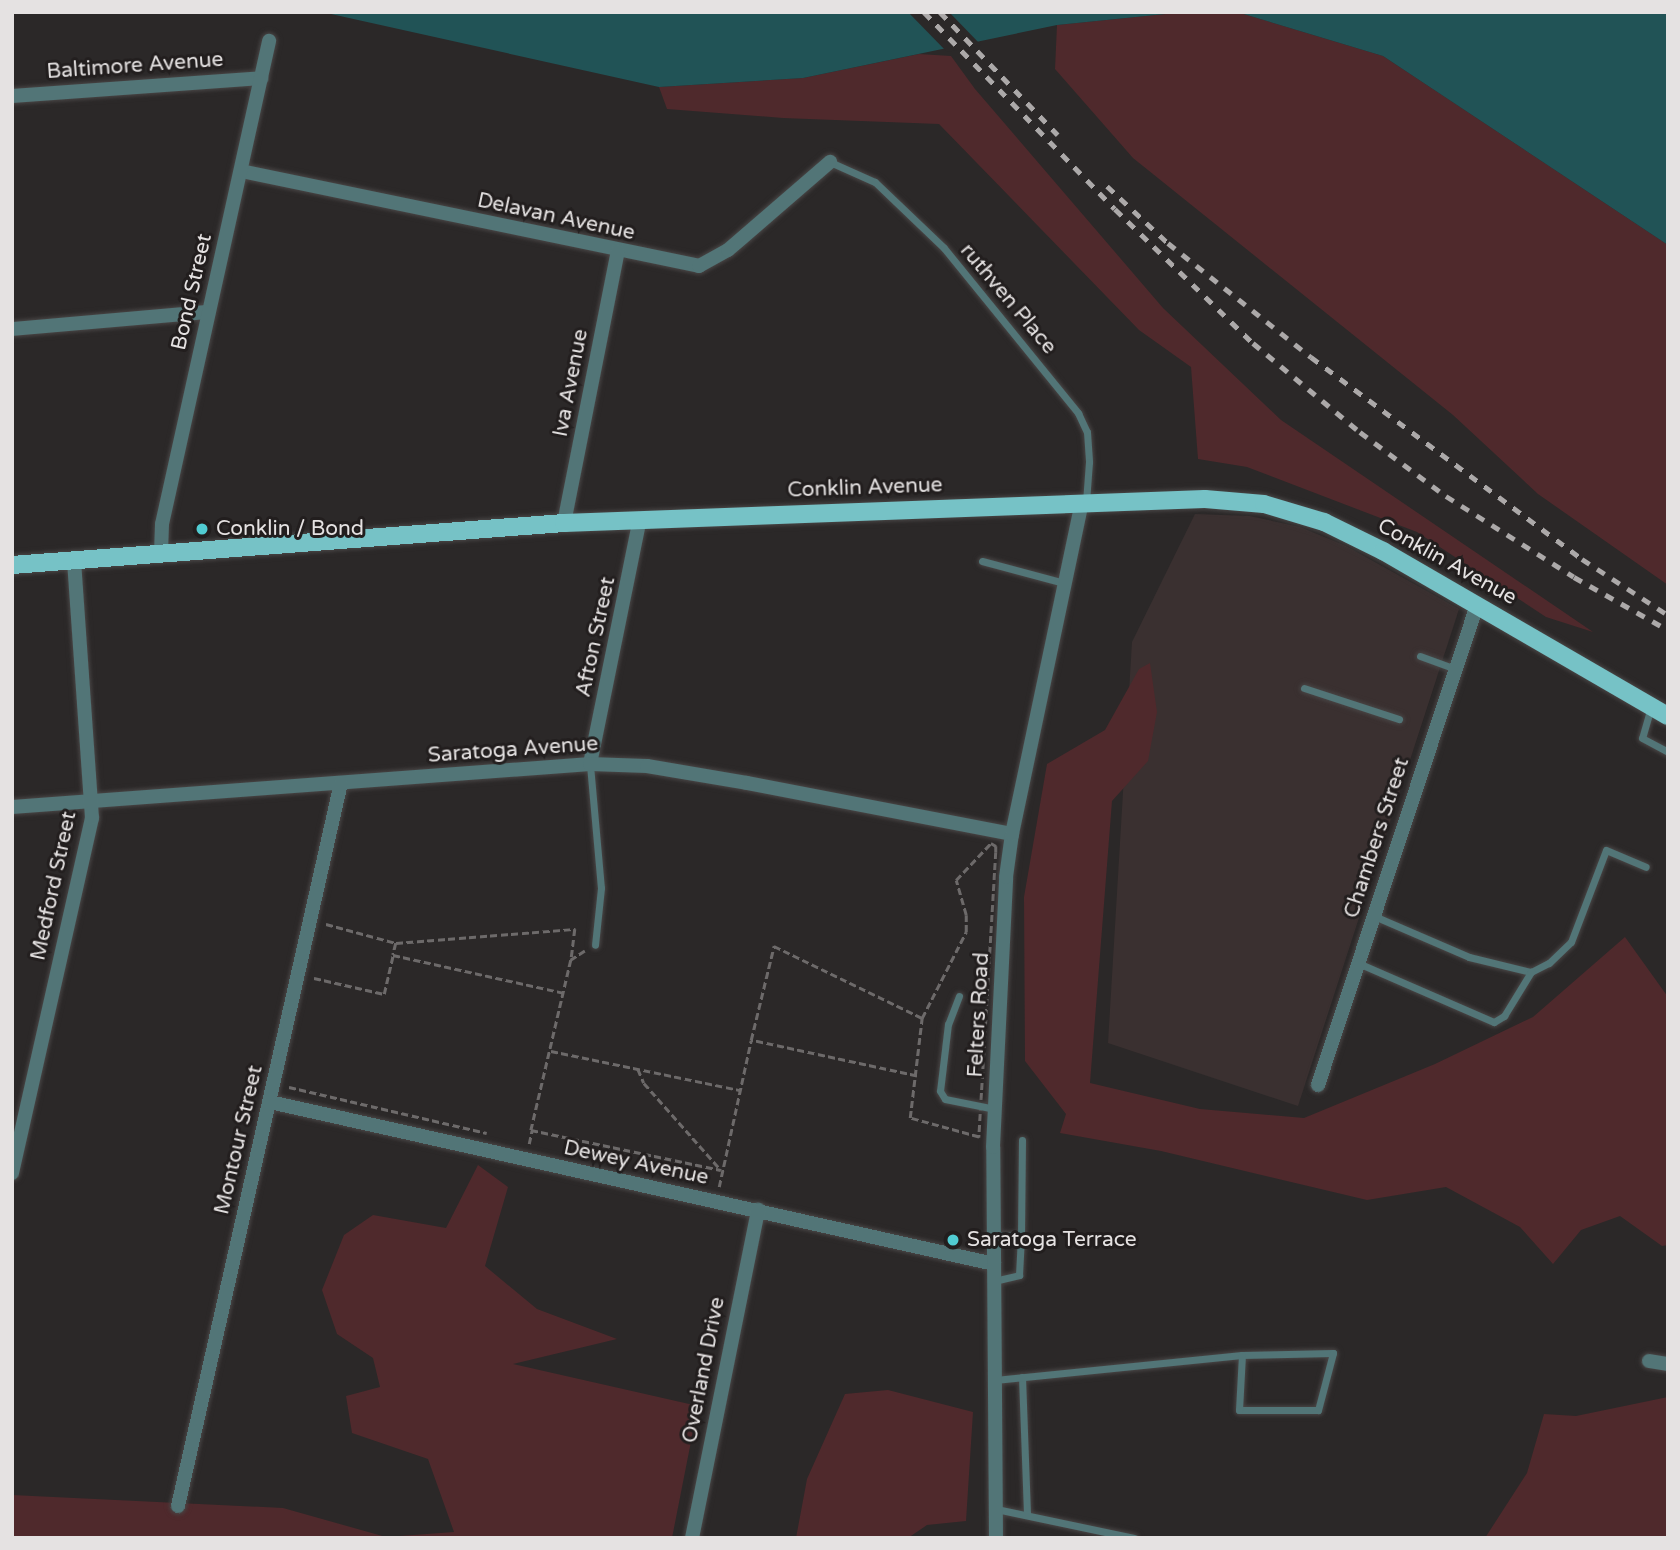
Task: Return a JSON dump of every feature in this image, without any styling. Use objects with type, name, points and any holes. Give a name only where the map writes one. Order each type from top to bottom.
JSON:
[{"type":"main road","name":"Conklin Avenue","points":[[12,565],[564,523],[1205,499],[1289,510],[1325,522],[1382,551],[1668,716]]},
{"type":"street","name":"Bond Street","points":[[161,553],[162,524],[269,41]]},
{"type":"street","name":"Baltimore Avenue","points":[[12,96],[261,78]]},
{"type":"street","name":"Delavan Avenue","points":[[241,171],[699,266],[728,250],[830,162]]},
{"type":"street","name":"Iva Avenue","points":[[564,523],[618,251]]},
{"type":"street","points":[[12,329],[208,312]]},
{"type":"street","name":"Felters Road","points":[[996,1538],[993,1236],[995,1109],[1006,877],[1012,834],[1084,503]]},
{"type":"street","name":"Afton Street","points":[[590,764],[640,519]]},
{"type":"street","name":"Medford Street","points":[[12,1173],[92,818],[74,561]]},
{"type":"street","name":"Chambers Street","points":[[1318,1085],[1477,605]]},
{"type":"street","name":"Saratoga Avenue","points":[[12,807],[590,764],[647,766],[734,780],[1012,834]]},
{"type":"street","name":"Montour Street","points":[[178,1506],[341,783]]},
{"type":"street","name":"Dewey Avenue","points":[[270,1102],[994,1264]]},
{"type":"street","name":"Overland Drive","points":[[692,1538],[758,1210]]},
{"type":"street","points":[[1649,1361],[1668,1364]]},
{"type":"lane","name":"ruthven Place","points":[[830,162],[875,182],[944,248],[1078,413],[1087,442],[1084,503]]},
{"type":"lane","points":[[982,561],[1065,584]]},
{"type":"lane","points":[[1420,656],[1456,669]]},
{"type":"lane","points":[[1304,688],[1399,719]]},
{"type":"lane","points":[[1651,706],[1642,738],[1668,752]]},
{"type":"lane","points":[[590,764],[601,888],[595,945]]},
{"type":"lane","points":[[1358,963],[1494,1022],[1504,1016],[1531,972],[1549,963],[1570,942],[1606,850],[1646,867]]},
{"type":"lane","points":[[1374,915],[1469,957],[1531,972]]},
{"type":"lane","points":[[959,996],[948,1024],[940,1091],[945,1098],[995,1109]]},
{"type":"lane","points":[[994,1281],[1019,1275],[1022,1140]]},
{"type":"lane","points":[[993,1236],[1021,1236]]},
{"type":"lane","points":[[995,1380],[1242,1355],[1333,1353],[1318,1410],[1239,1410],[1242,1355]]},
{"type":"lane","points":[[1022,1377],[1027,1515]]},
{"type":"lane","points":[[996,1509],[1134,1538]]},
{"type":"path","points":[[321,922],[396,943],[575,929],[551,1051],[526,1147]]},
{"type":"path","points":[[309,977],[384,994],[396,943]]},
{"type":"path","points":[[570,960],[595,945]]},
{"type":"path","points":[[725,1192],[718,1186],[721,1170],[774,946],[922,1018]]},
{"type":"path","points":[[393,955],[564,993]]},
{"type":"path","points":[[751,1040],[917,1076]]},
{"type":"path","points":[[551,1051],[740,1090]]},
{"type":"path","points":[[638,1069],[644,1083],[721,1170]]},
{"type":"path","points":[[286,1084],[294,1089],[493,1136]]},
{"type":"path","points":[[532,1130],[721,1170]]},
{"type":"path","points":[[979,1137],[980,1149]]},
{"type":"shaded area","points":[[1185,12],[1237,12],[1383,56],[1668,245],[1668,585],[1538,494],[1453,415],[1133,158],[1055,69],[1057,25]]},
{"type":"shaded area","points":[[919,54],[951,56],[975,89],[1163,308],[1281,420],[1593,632],[1546,617],[1417,532],[1247,467],[1198,459],[1191,367],[1139,330],[939,124],[783,118],[667,109],[659,87],[803,78]]},
{"type":"shaded area","points":[[1195,514],[1250,516],[1300,527],[1346,546],[1459,609],[1298,1106],[1108,1043],[1132,642]]},
{"type":"shaded area","points":[[1150,663],[1157,712],[1148,761],[1112,801],[1090,1083],[1200,1109],[1304,1118],[1435,1064],[1533,1017],[1625,937],[1668,997],[1668,1245],[1662,1246],[1620,1216],[1581,1230],[1553,1264],[1520,1227],[1446,1187],[1367,1200],[1161,1151],[1060,1133],[1066,1114],[1025,1061],[1024,897],[1047,764],[1105,730],[1139,669]]},
{"type":"shaded area","points":[[478,1165],[508,1187],[485,1266],[537,1309],[617,1339],[513,1364],[698,1406],[672,1538],[12,1538],[12,1495],[283,1508],[386,1537],[454,1532],[428,1459],[352,1433],[346,1396],[380,1387],[373,1358],[337,1334],[322,1290],[344,1235],[373,1215],[446,1228]]},
{"type":"shaded area","points":[[888,1390],[973,1412],[966,1521],[927,1525],[908,1538],[796,1538],[807,1479],[845,1394]]},
{"type":"shaded area","points":[[1668,1397],[1668,1538],[1485,1538],[1527,1473],[1544,1414],[1576,1416]]},
{"type":"water","points":[[322,12],[1185,12],[1057,25],[803,78],[659,87]]},
{"type":"water","points":[[1237,12],[1668,12],[1668,245],[1383,56]]},
{"type":"pier","points":[[908,12],[949,12],[981,45],[947,52]]},
{"type":"railway","points":[[924,12],[1115,209],[1253,343],[1360,432],[1446,496],[1574,577],[1668,630]]},
{"type":"railway","points":[[940,12],[1058,135]]},
{"type":"railway","points":[[1107,186],[1168,243],[1311,357],[1582,559],[1668,615]]},
{"type":"place","name":"Conklin / Bond","points":[[202,529]]},
{"type":"place","name":"Saratoga Terrace","points":[[953,1240]]}]
